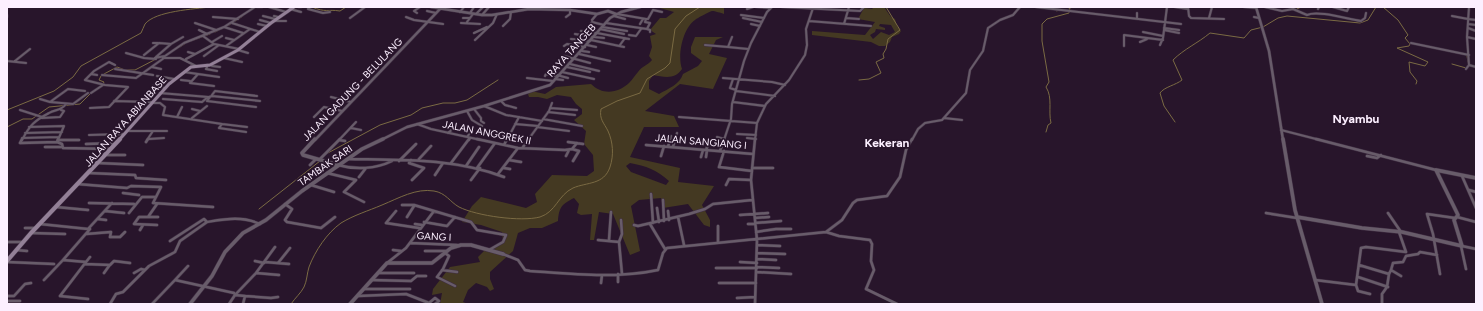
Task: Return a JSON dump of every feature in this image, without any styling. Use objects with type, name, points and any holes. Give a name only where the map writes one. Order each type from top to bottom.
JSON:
[{"type":"main road","name":"JALAN RAYA ABIANBASE","points":[[7,261],[35,228],[112,149],[151,102],[174,79],[196,66],[209,66],[224,58],[260,32],[274,19],[292,8]]},
{"type":"street","points":[[156,59],[166,56],[184,43],[204,37],[207,34],[233,23],[244,13],[257,7],[262,7]]},
{"type":"street","points":[[269,7],[286,12]]},
{"type":"street","points":[[350,18],[359,13],[365,7]]},
{"type":"street","points":[[417,13],[414,11],[420,7]]},
{"type":"street","points":[[431,7],[475,14],[497,14],[530,9],[570,9],[597,14]]},
{"type":"street","points":[[460,12],[464,7]]},
{"type":"street","points":[[470,18],[463,17],[474,7]]},
{"type":"street","points":[[467,22],[482,7]]},
{"type":"street","points":[[482,14],[489,7]]},
{"type":"street","name":"RAYA TANGEB","points":[[510,98],[545,87],[575,59],[603,26],[615,15],[640,7]]},
{"type":"street","points":[[747,9],[754,7],[770,8],[748,49],[732,102],[730,122],[724,139],[719,167],[726,170],[773,168]]},
{"type":"street","points":[[782,7],[849,8],[860,10],[864,7]]},
{"type":"street","points":[[826,232],[842,220],[853,203],[857,200],[884,197],[889,195],[901,175],[906,150],[918,129],[923,124],[939,121],[944,118],[967,91],[970,70],[983,51],[988,28],[1000,20],[1013,16],[1020,7]]},
{"type":"street","points":[[1036,7],[1182,24]]},
{"type":"street","points":[[1160,45],[1163,40],[1167,7]]},
{"type":"street","points":[[1175,7],[1188,8],[1189,16],[1191,18],[1224,19]]},
{"type":"street","points":[[1209,18],[1212,7]]},
{"type":"street","points":[[1244,7],[1256,7],[1271,61],[1280,130],[1297,217],[1322,304]]},
{"type":"street","points":[[1266,7],[1282,12],[1293,10],[1307,15],[1312,13],[1331,14],[1339,18],[1361,21],[1365,18],[1366,13]]},
{"type":"street","points":[[1333,7],[1347,11],[1350,7]]},
{"type":"street","points":[[1466,69],[1469,65],[1467,37],[1469,7]]},
{"type":"street","points":[[292,8],[301,12]]},
{"type":"street","points":[[309,8],[323,13],[330,12]]},
{"type":"street","name":"JALAN GADUNG - BELULANG","points":[[338,165],[303,155],[302,152],[441,8]]},
{"type":"street","points":[[754,304],[757,269],[757,240],[751,180],[758,123],[765,106],[785,85],[806,53],[806,31],[813,8]]},
{"type":"street","points":[[844,24],[849,8]]},
{"type":"street","points":[[566,17],[570,14],[570,9]]},
{"type":"street","points":[[592,20],[597,14],[608,10],[625,19]]},
{"type":"street","points":[[640,24],[645,19],[648,19],[653,10],[662,12]]},
{"type":"street","points":[[427,11],[436,13]]},
{"type":"street","points":[[503,26],[510,19],[511,12]]},
{"type":"street","points":[[1137,13],[1137,18]]},
{"type":"street","points":[[475,40],[494,21],[497,14]]},
{"type":"street","points":[[615,15],[645,19],[645,22],[650,23],[647,29]]},
{"type":"street","points":[[741,15],[764,18]]},
{"type":"street","points":[[263,16],[286,21]]},
{"type":"street","points":[[1452,16],[1476,20]]},
{"type":"street","points":[[1459,16],[1468,19]]},
{"type":"street","points":[[213,17],[230,17],[238,19]]},
{"type":"street","points":[[406,17],[414,20],[443,24]]},
{"type":"street","points":[[1254,17],[1260,20]]},
{"type":"street","points":[[743,18],[762,22]]},
{"type":"street","points":[[846,18],[859,19]]},
{"type":"street","points":[[260,20],[274,19]]},
{"type":"street","points":[[809,21],[872,26]]},
{"type":"street","points":[[461,23],[467,22],[480,24]]},
{"type":"street","points":[[590,25],[592,22],[624,34]]},
{"type":"street","points":[[195,23],[216,31]]},
{"type":"street","points":[[233,23],[260,32]]},
{"type":"street","points":[[258,24],[267,26]]},
{"type":"street","points":[[751,24],[760,26]]},
{"type":"street","points":[[1468,24],[1476,26]]},
{"type":"street","points":[[603,26],[647,29],[650,30],[650,32]]},
{"type":"street","points":[[603,26],[627,31]]},
{"type":"street","points":[[225,27],[244,33]]},
{"type":"street","points":[[474,33],[484,28],[488,28]]},
{"type":"street","points":[[1468,28],[1476,31]]},
{"type":"street","points":[[226,46],[250,29]]},
{"type":"street","points":[[629,36],[636,36],[641,29]]},
{"type":"street","points":[[1164,29],[1179,31]]},
{"type":"street","points":[[199,30],[207,34]]},
{"type":"street","points":[[581,31],[629,39]]},
{"type":"street","points":[[1143,32],[1163,36]]},
{"type":"street","points":[[576,34],[624,47]]},
{"type":"street","points":[[1124,46],[1124,35],[1163,40]]},
{"type":"street","points":[[184,63],[222,36]]},
{"type":"street","points":[[156,59],[171,44],[183,37]]},
{"type":"street","points":[[204,37],[213,43],[248,53]]},
{"type":"street","points":[[728,47],[732,37]]},
{"type":"street","points":[[1467,37],[1476,39]]},
{"type":"street","points":[[226,38],[234,40]]},
{"type":"street","points":[[571,39],[604,38]]},
{"type":"street","points":[[620,45],[625,38]]},
{"type":"street","points":[[1140,42],[1143,40],[1152,39]]},
{"type":"street","points":[[153,43],[171,44]]},
{"type":"street","points":[[144,55],[159,43]]},
{"type":"street","points":[[1411,43],[1469,55]]},
{"type":"street","points":[[564,46],[567,44],[596,47]]},
{"type":"street","points":[[204,56],[219,45]]},
{"type":"street","points":[[705,45],[748,49]]},
{"type":"street","points":[[15,61],[30,49]]},
{"type":"street","points":[[582,51],[589,52]]},
{"type":"street","points":[[188,52],[195,54]]},
{"type":"street","points":[[126,53],[144,58],[180,58],[187,60],[196,66]]},
{"type":"street","points":[[579,54],[610,61]]},
{"type":"street","points":[[564,56],[590,62]]},
{"type":"street","points":[[102,74],[135,78],[164,58]]},
{"type":"street","points":[[176,61],[180,58]]},
{"type":"street","points":[[224,58],[242,62]]},
{"type":"street","points":[[7,61],[26,63]]},
{"type":"street","points":[[106,112],[116,98],[128,87],[104,85],[85,80],[109,62],[115,65]]},
{"type":"street","points":[[564,64],[599,71]]},
{"type":"street","points":[[568,65],[590,72]]},
{"type":"street","points":[[1469,65],[1476,67]]},
{"type":"street","points":[[212,66],[220,67]]},
{"type":"street","points":[[151,67],[161,69]]},
{"type":"street","points":[[207,67],[206,69],[217,71]]},
{"type":"street","points":[[555,67],[558,75],[563,80]]},
{"type":"street","points":[[115,69],[153,75]]},
{"type":"street","points":[[184,72],[219,77]]},
{"type":"street","points":[[554,73],[568,78]]},
{"type":"street","points":[[91,74],[97,75]]},
{"type":"street","points":[[191,81],[198,74]]},
{"type":"street","points":[[545,76],[547,74],[594,79]]},
{"type":"street","points":[[527,78],[558,75]]},
{"type":"street","points":[[157,76],[174,79]]},
{"type":"street","points":[[723,78],[772,82],[785,85]]},
{"type":"street","points":[[733,79],[730,88],[775,96]]},
{"type":"street","points":[[181,80],[191,81],[190,83],[214,86]]},
{"type":"street","points":[[40,99],[50,102],[74,104],[88,92],[104,85]]},
{"type":"street","points":[[153,86],[165,88]]},
{"type":"street","points":[[50,102],[68,89],[88,92]]},
{"type":"street","points":[[163,99],[202,102],[215,91],[257,96]]},
{"type":"street","points":[[160,93],[260,101]]},
{"type":"street","points":[[210,96],[207,102],[256,107]]},
{"type":"street","points":[[331,97],[351,102]]},
{"type":"street","name":"TAMBAK SARI","points":[[190,304],[204,286],[224,254],[243,233],[260,224],[284,204],[347,159],[389,134],[417,124],[510,98]]},
{"type":"street","points":[[114,101],[151,102],[162,104],[165,109],[163,115],[247,127]]},
{"type":"street","points":[[501,101],[505,105],[516,108]]},
{"type":"street","points":[[732,102],[765,106]]},
{"type":"street","points":[[523,148],[548,112],[552,103]]},
{"type":"street","points":[[58,140],[21,144],[22,138],[28,127],[52,111],[61,110],[66,104]]},
{"type":"street","points":[[192,119],[207,106]]},
{"type":"street","points":[[484,106],[502,114],[582,126]]},
{"type":"street","points":[[90,108],[109,107]]},
{"type":"street","points":[[177,117],[182,107]]},
{"type":"street","points":[[314,117],[324,107],[342,111]]},
{"type":"street","points":[[550,108],[577,110]]},
{"type":"street","points":[[192,109],[201,111]]},
{"type":"street","points":[[474,109],[482,118],[481,121],[484,123]]},
{"type":"street","points":[[20,110],[42,117],[52,118],[61,117],[64,111],[61,110]]},
{"type":"street","points":[[467,111],[472,120],[482,126]]},
{"type":"street","points":[[548,112],[575,114]]},
{"type":"street","points":[[504,145],[519,117]]},
{"type":"street","points":[[679,117],[758,123]]},
{"type":"street","points":[[45,126],[52,118]]},
{"type":"street","points":[[944,118],[962,120]]},
{"type":"street","points":[[310,165],[320,160],[352,124],[356,122]]},
{"type":"street","points":[[222,124],[219,128],[246,132]]},
{"type":"street","name":"JALAN ANGGREK II","points":[[417,124],[452,134],[518,148],[570,149]]},
{"type":"street","points":[[515,124],[570,131]]},
{"type":"street","points":[[28,127],[64,126],[58,140]]},
{"type":"street","points":[[350,127],[361,130]]},
{"type":"street","points":[[448,133],[454,128]]},
{"type":"street","points":[[451,163],[469,137],[472,129]]},
{"type":"street","points":[[1280,130],[1381,155],[1405,163],[1476,178]]},
{"type":"street","points":[[89,135],[167,131]]},
{"type":"street","points":[[25,133],[62,132]]},
{"type":"street","points":[[146,142],[153,132]]},
{"type":"street","points":[[452,134],[456,132]]},
{"type":"street","points":[[673,147],[677,133]]},
{"type":"street","points":[[738,134],[756,135]]},
{"type":"street","points":[[668,147],[671,136]]},
{"type":"street","points":[[22,138],[80,140]]},
{"type":"street","points":[[149,138],[164,138]]},
{"type":"street","points":[[717,138],[724,139]]},
{"type":"street","points":[[747,138],[756,139]]},
{"type":"street","points":[[58,140],[62,144],[62,147]]},
{"type":"street","points":[[338,140],[345,141]]},
{"type":"street","points":[[568,142],[583,144]]},
{"type":"street","points":[[86,144],[116,143]]},
{"type":"street","points":[[471,180],[495,143]]},
{"type":"street","points":[[566,156],[570,149],[577,143]]},
{"type":"street","points":[[399,161],[416,144]]},
{"type":"street","name":"JALAN SANGIANG I","points":[[646,145],[754,154]]},
{"type":"street","points":[[701,156],[708,145]]},
{"type":"street","points":[[419,160],[431,146]]},
{"type":"street","points":[[661,156],[664,146]]},
{"type":"street","points":[[45,147],[112,149]]},
{"type":"street","points":[[466,166],[479,147]]},
{"type":"street","points":[[498,174],[518,148]]},
{"type":"street","points":[[570,149],[579,151],[573,161]]},
{"type":"street","points":[[706,150],[706,157]]},
{"type":"street","points":[[106,155],[125,155]]},
{"type":"street","points":[[1367,156],[1377,158],[1381,155]]},
{"type":"street","points":[[347,159],[392,161],[419,160],[451,163],[478,168],[504,177]]},
{"type":"street","points":[[411,160],[409,163],[424,168],[412,180]]},
{"type":"street","points":[[509,160],[521,162]]},
{"type":"street","points":[[338,165],[367,167],[383,165],[392,161]]},
{"type":"street","points":[[98,163],[143,165]]},
{"type":"street","points":[[435,175],[443,163]]},
{"type":"street","points":[[359,177],[367,167]]},
{"type":"street","points":[[504,168],[510,169]]},
{"type":"street","points":[[1436,170],[1458,215],[1454,220],[1462,246],[1466,269]]},
{"type":"street","points":[[89,172],[135,174],[136,178],[166,180]]},
{"type":"street","points":[[327,173],[356,180],[344,192],[364,202]]},
{"type":"street","points":[[1462,176],[1476,208]]},
{"type":"street","points":[[726,185],[729,179],[751,180]]},
{"type":"street","points":[[77,184],[128,188],[131,186],[161,188],[153,203],[213,207]]},
{"type":"street","points":[[311,184],[334,192]]},
{"type":"street","points":[[128,188],[123,193],[139,194]]},
{"type":"street","points":[[1469,190],[1476,192]]},
{"type":"street","points":[[388,263],[430,264],[458,245],[471,245],[503,254],[520,261],[524,268],[530,271],[579,275],[602,275],[642,274],[658,270],[664,249],[652,223],[651,194]]},
{"type":"street","points":[[129,213],[142,196],[156,196]]},
{"type":"street","points":[[663,200],[664,221]]},
{"type":"street","points":[[634,225],[636,227],[669,220],[703,210],[713,204],[752,200]]},
{"type":"street","points":[[89,203],[134,204]]},
{"type":"street","points":[[44,280],[112,203]]},
{"type":"street","points":[[148,217],[157,203]]},
{"type":"street","points":[[284,204],[292,209],[285,220],[287,222],[320,228],[335,217]]},
{"type":"street","points":[[402,205],[414,205],[471,222],[476,230],[506,235],[503,242],[489,250]]},
{"type":"street","points":[[407,217],[414,205]]},
{"type":"street","points":[[56,207],[88,210]]},
{"type":"street","points":[[657,208],[659,222]]},
{"type":"street","points":[[105,211],[124,213]]},
{"type":"street","points":[[396,211],[386,223],[419,228]]},
{"type":"street","points":[[350,304],[378,272],[402,251],[434,211]]},
{"type":"street","points":[[668,211],[669,220]]},
{"type":"street","points":[[609,240],[611,212]]},
{"type":"street","points":[[754,216],[768,213]]},
{"type":"street","points":[[1266,213],[1362,228],[1400,232],[1476,250]]},
{"type":"street","points":[[1370,294],[1358,291],[1356,285],[1360,251],[1362,247],[1406,252],[1400,232],[1388,213]]},
{"type":"street","points":[[1440,274],[1434,239],[1427,214],[1476,222]]},
{"type":"street","points":[[740,215],[769,217]]},
{"type":"street","points":[[157,225],[134,224],[137,218],[158,217]]},
{"type":"street","points":[[415,224],[423,223],[447,226],[455,217]]},
{"type":"street","points":[[678,217],[684,245]]},
{"type":"street","points":[[170,241],[203,219],[207,221],[232,218],[251,220],[260,224]]},
{"type":"street","points":[[97,219],[106,220]]},
{"type":"street","points":[[621,220],[623,229],[619,242],[622,274]]},
{"type":"street","points":[[134,273],[175,252],[180,241],[207,221]]},
{"type":"street","points":[[748,224],[756,225],[781,221]]},
{"type":"street","points":[[40,224],[88,229]]},
{"type":"street","points":[[140,230],[144,225]]},
{"type":"street","points":[[718,226],[718,243]]},
{"type":"street","points":[[25,228],[35,228]]},
{"type":"street","points":[[756,232],[776,229],[791,229]]},
{"type":"street","points":[[86,234],[111,232],[110,237],[120,237],[125,232]]},
{"type":"street","points":[[664,249],[684,245],[749,242],[826,232],[839,236],[870,240],[872,244],[871,263],[874,270],[867,289],[886,297],[897,304]]},
{"type":"street","points":[[31,233],[65,234]]},
{"type":"street","points":[[415,234],[421,234]]},
{"type":"street","points":[[598,240],[619,242]]},
{"type":"street","points":[[7,242],[23,242]]},
{"type":"street","name":"GANG I","points":[[410,242],[458,245]]},
{"type":"street","points":[[757,245],[780,246]]},
{"type":"street","points":[[229,304],[235,295],[256,274],[275,247]]},
{"type":"street","points":[[278,263],[290,248]]},
{"type":"street","points":[[16,250],[27,251]]},
{"type":"street","points":[[393,250],[402,251]]},
{"type":"street","points":[[425,251],[446,252]]},
{"type":"street","points":[[446,252],[449,255],[437,278],[455,286]]},
{"type":"street","points":[[1382,304],[1382,294],[1387,290],[1393,263],[1402,262],[1406,256],[1418,254],[1420,252],[1437,255]]},
{"type":"street","points":[[757,253],[785,254]]},
{"type":"street","points":[[88,299],[60,296],[90,257]]},
{"type":"street","points":[[63,260],[110,266]]},
{"type":"street","points":[[740,262],[776,260]]},
{"type":"street","points":[[7,261],[54,264]]},
{"type":"street","points":[[255,261],[264,263],[289,264]]},
{"type":"street","points":[[104,273],[114,262],[130,263]]},
{"type":"street","points":[[1359,265],[1401,276]]},
{"type":"street","points":[[152,304],[188,266]]},
{"type":"street","points":[[716,268],[779,268]]},
{"type":"street","points":[[110,304],[116,294],[122,293],[143,269]]},
{"type":"street","points":[[757,269],[791,274]]},
{"type":"street","points":[[442,270],[457,272]]},
{"type":"street","points":[[378,272],[414,273]]},
{"type":"street","points":[[256,274],[279,276]]},
{"type":"street","points":[[618,274],[618,282]]},
{"type":"street","points":[[601,283],[602,275]]},
{"type":"street","points":[[371,280],[411,281],[417,276],[426,276]]},
{"type":"street","points":[[1358,277],[1388,287]]},
{"type":"street","points":[[175,280],[234,293],[235,295],[271,298],[278,297]]},
{"type":"street","points":[[1315,280],[1356,285]]},
{"type":"street","points":[[7,296],[14,296],[25,284],[31,283]]},
{"type":"street","points":[[719,283],[756,283]]},
{"type":"street","points":[[364,289],[410,289]]},
{"type":"street","points":[[358,296],[406,294],[429,303],[435,298],[438,301],[435,304]]},
{"type":"street","points":[[245,304],[246,296]]},
{"type":"street","points":[[737,298],[755,297]]},
{"type":"street","points":[[7,301],[20,301]]},
{"type":"shaded area","points":[[726,7],[724,8],[724,14],[712,11],[695,20],[687,29],[682,42],[680,57],[682,69],[676,75],[669,77],[653,75],[649,81],[649,89],[659,94],[670,88],[679,81],[683,74],[698,66],[702,61],[691,53],[691,47],[695,37],[723,37],[716,40],[709,54],[727,58],[713,89],[680,84],[645,111],[674,116],[679,127],[644,127],[630,157],[680,168],[678,182],[714,186],[702,205],[710,220],[710,227],[704,225],[688,204],[663,208],[661,198],[639,200],[631,206],[640,251],[630,255],[613,214],[599,212],[594,240],[590,240],[592,214],[581,215],[577,213],[579,204],[574,198],[562,206],[559,212],[558,221],[542,228],[530,228],[518,233],[513,251],[490,272],[490,279],[494,289],[490,291],[487,287],[476,283],[468,290],[463,302],[468,304],[440,304],[442,293],[432,295],[433,289],[450,267],[480,262],[478,257],[485,250],[503,242],[502,232],[481,225],[462,222],[472,206],[481,197],[526,208],[537,202],[535,194],[552,175],[587,176],[594,171],[593,155],[584,144],[586,131],[574,120],[582,114],[582,109],[571,97],[557,95],[547,99],[529,97],[528,94],[531,91],[545,94],[556,87],[591,84],[606,92],[616,91],[626,86],[643,67],[652,60],[649,56],[652,47],[650,36],[656,34],[650,30],[660,18],[666,18],[674,12],[660,8]],"holes":[[[630,163],[656,171],[669,181],[666,185],[631,172],[626,166]]]},
{"type":"shaded area","points":[[874,7],[884,7],[891,17],[895,19],[897,26],[901,31],[899,34],[892,37],[890,42],[885,46],[879,46],[871,42],[812,35],[812,31],[865,35],[875,22],[858,19],[864,8],[872,9]],"holes":[[[880,24],[891,25],[895,32],[889,35],[881,32],[873,39],[870,35],[875,32],[876,29],[885,30],[885,28],[879,26]]]},
{"type":"waterway","points":[[7,110],[54,91],[73,77],[81,66],[141,33],[145,24],[157,16],[176,11],[210,7]]},
{"type":"waterway","points":[[312,7],[317,9],[340,11],[346,7]]},
{"type":"waterway","points":[[291,304],[304,287],[309,267],[322,243],[336,227],[351,218],[401,197],[414,192],[427,190],[434,191],[445,196],[459,207],[467,210],[499,217],[522,219],[545,215],[568,191],[604,177],[610,167],[612,158],[612,144],[610,135],[601,118],[601,109],[617,101],[640,93],[647,79],[665,68],[670,63],[675,29],[686,16],[700,7]]},
{"type":"waterway","points":[[859,80],[869,79],[881,73],[876,62],[884,58],[883,54],[886,49],[888,39],[900,30],[886,7]]},
{"type":"waterway","points":[[1057,11],[1058,7]]},
{"type":"waterway","points":[[1065,7],[1070,8]]},
{"type":"waterway","points":[[1297,9],[1301,7]]},
{"type":"waterway","points":[[1175,122],[1164,106],[1160,93],[1164,89],[1182,80],[1173,60],[1210,33],[1244,38],[1251,30],[1263,27],[1278,18],[1287,16],[1360,23],[1368,20],[1376,7]]},
{"type":"waterway","points":[[1383,7],[1398,20],[1408,35],[1405,38],[1410,44],[1409,46],[1397,48],[1428,62],[1425,66],[1409,62],[1410,72],[1417,81],[1416,84]]},
{"type":"waterway","points":[[1046,132],[1048,125],[1051,123],[1050,100],[1046,87],[1049,82],[1042,41],[1042,24],[1047,19],[1069,13],[1070,8]]},
{"type":"waterway","points":[[226,27],[243,16]]},
{"type":"waterway","points":[[215,32],[223,28]]},
{"type":"waterway","points":[[191,41],[210,34]]},
{"type":"waterway","points":[[180,47],[186,43]]},
{"type":"waterway","points":[[1467,56],[1468,62]]},
{"type":"waterway","points":[[104,74],[117,67],[125,70],[135,70],[158,58]]},
{"type":"waterway","points":[[1452,64],[1466,68]]},
{"type":"waterway","points":[[101,76],[99,80],[104,82],[103,84]]},
{"type":"waterway","points":[[326,154],[380,125],[411,115],[422,108],[443,103],[455,103],[467,100],[498,80]]},
{"type":"waterway","points":[[7,127],[23,119],[32,119],[49,107],[80,104],[91,93]]},
{"type":"waterway","points":[[259,209],[320,161]]},
{"type":"district","name":"Nyambu","points":[[1356,119]]},
{"type":"district","name":"Kekeran","points":[[887,143]]}]
